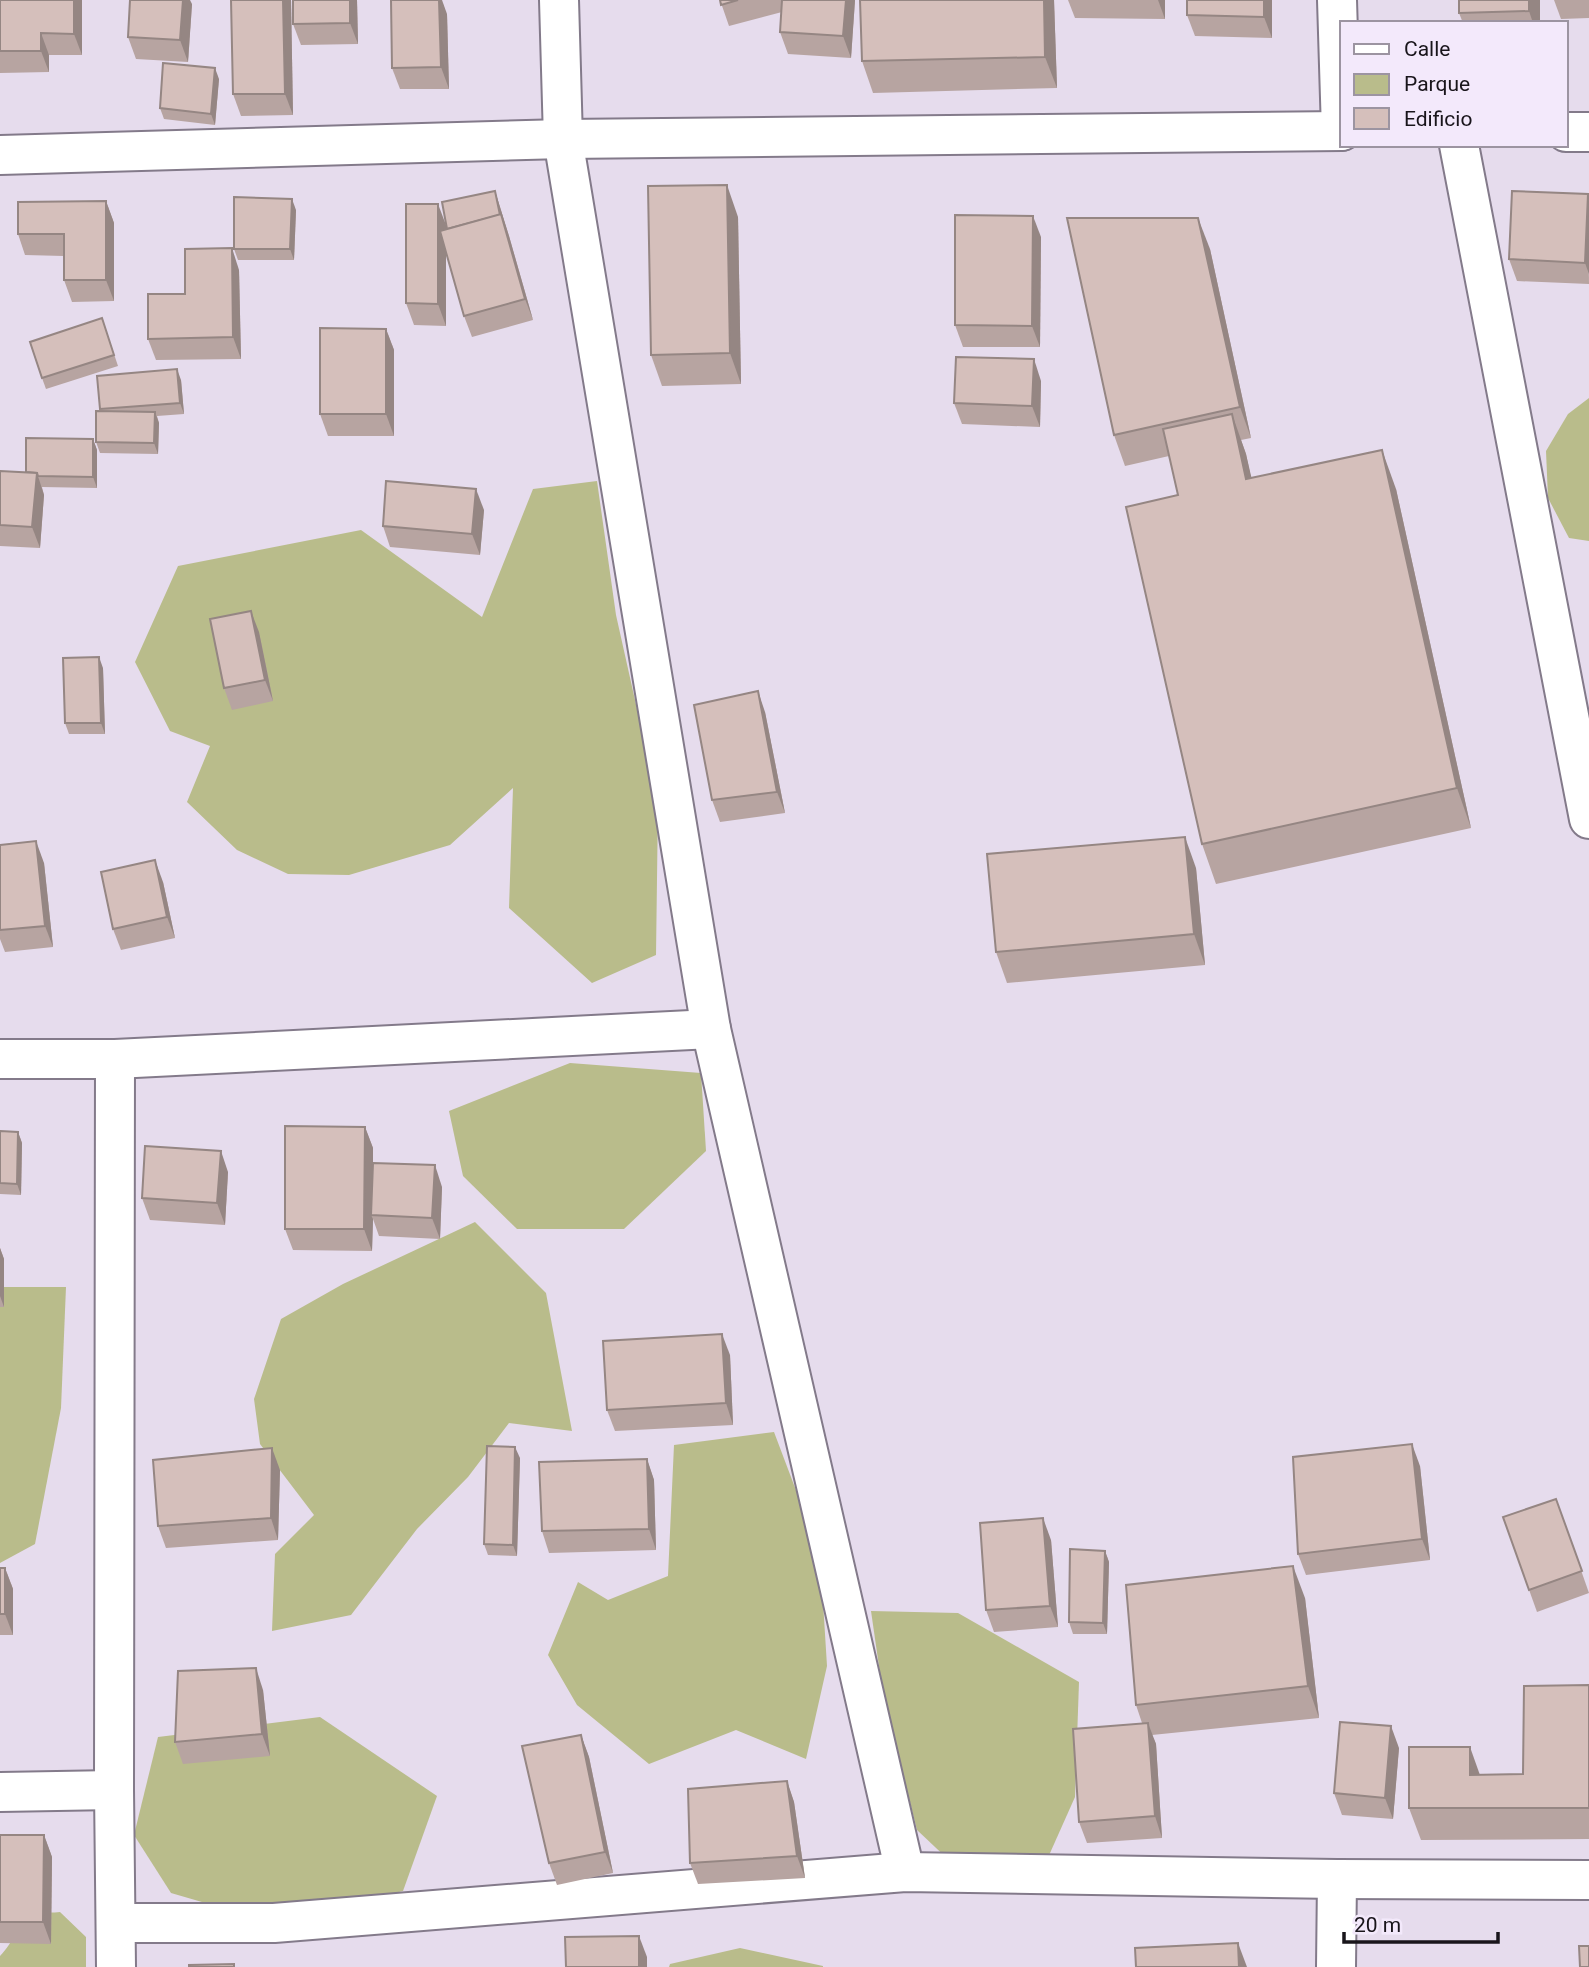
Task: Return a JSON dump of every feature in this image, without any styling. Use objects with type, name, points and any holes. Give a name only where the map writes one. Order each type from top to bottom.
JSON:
[{"type":"street","points":[[559,0],[563,139],[711,1029],[905,1872]]},
{"type":"street","points":[[1337,0],[1340,79]]},
{"type":"street","points":[[0,155],[563,139],[1340,131]]},
{"type":"street","points":[[1568,132],[1589,132]]},
{"type":"street","points":[[1459,147],[1589,819]]},
{"type":"street","points":[[0,1059],[115,1059],[711,1029]]},
{"type":"street","points":[[115,1059],[116,1967]]},
{"type":"street","points":[[0,1792],[114,1790]]},
{"type":"street","points":[[117,1923],[274,1923],[905,1872],[1589,1880]]},
{"type":"street","points":[[1336,1967],[1337,1879]]},
{"type":"green space","points":[[1589,398],[1589,541],[1569,538],[1548,498],[1546,451],[1568,414]]},
{"type":"green space","points":[[597,481],[616,615],[658,803],[656,955],[592,983],[509,908],[513,788],[450,845],[349,875],[288,874],[237,850],[187,802],[210,746],[170,731],[135,662],[178,566],[361,530],[482,617],[533,489]]},
{"type":"green space","points":[[570,1063],[701,1073],[706,1151],[624,1229],[517,1229],[463,1176],[449,1111]]},
{"type":"green space","points":[[475,1222],[546,1293],[572,1431],[509,1423],[468,1477],[417,1529],[351,1615],[272,1631],[275,1554],[314,1515],[260,1444],[254,1399],[281,1319],[343,1284]]},
{"type":"green space","points":[[0,1287],[66,1287],[61,1408],[35,1544],[0,1563]]},
{"type":"green space","points":[[774,1432],[820,1554],[827,1666],[806,1759],[736,1730],[649,1764],[577,1705],[548,1655],[578,1582],[608,1600],[668,1576],[674,1445]]},
{"type":"green space","points":[[871,1611],[958,1613],[1079,1682],[1075,1797],[1042,1871],[970,1880],[917,1830],[883,1694]]},
{"type":"green space","points":[[320,1717],[437,1796],[403,1891],[274,1923],[171,1893],[134,1835],[158,1737]]},
{"type":"green space","points":[[60,1912],[86,1937],[86,1967],[0,1967],[0,1956],[31,1917]]},
{"type":"green space","points":[[740,1948],[823,1967],[669,1967],[670,1964]]},
{"type":"building","points":[[0,0],[74,0],[74,34],[41,33],[41,51],[0,51]]},
{"type":"building","points":[[130,0],[183,0],[180,40],[128,37]]},
{"type":"building","points":[[231,0],[283,0],[285,94],[233,94]]},
{"type":"building","points":[[293,0],[350,0],[350,23],[293,24]]},
{"type":"building","points":[[391,0],[439,0],[441,67],[392,68]]},
{"type":"building","points":[[720,0],[738,0],[721,5]]},
{"type":"building","points":[[782,0],[846,0],[843,36],[780,32]]},
{"type":"building","points":[[860,0],[1044,0],[1045,57],[862,61]]},
{"type":"building","points":[[1187,0],[1264,0],[1264,17],[1187,15]]},
{"type":"building","points":[[1459,0],[1529,0],[1529,11],[1459,13]]},
{"type":"building","points":[[163,63],[215,68],[211,114],[160,108]]},
{"type":"building","points":[[727,185],[730,353],[651,355],[648,186]]},
{"type":"building","points":[[495,191],[500,215],[447,229],[442,202]]},
{"type":"building","points":[[1512,191],[1588,194],[1585,263],[1509,259]]},
{"type":"building","points":[[234,197],[292,199],[290,249],[234,249]]},
{"type":"building","points":[[106,201],[106,280],[64,280],[64,234],[18,234],[18,202]]},
{"type":"building","points":[[406,204],[438,204],[438,304],[406,303]]},
{"type":"building","points":[[501,214],[525,299],[464,316],[440,231]]},
{"type":"building","points":[[955,215],[1033,216],[1032,326],[955,325]]},
{"type":"building","points":[[1067,218],[1198,218],[1240,407],[1114,435]]},
{"type":"building","points":[[232,248],[233,337],[148,339],[148,294],[185,294],[185,249]]},
{"type":"building","points":[[102,318],[114,355],[42,378],[30,342]]},
{"type":"building","points":[[320,328],[386,329],[386,414],[320,414]]},
{"type":"building","points":[[956,357],[1034,359],[1032,406],[954,403]]},
{"type":"building","points":[[177,369],[180,403],[100,409],[97,376]]},
{"type":"building","points":[[96,411],[155,412],[154,443],[96,442]]},
{"type":"building","points":[[1232,414],[1246,479],[1382,450],[1457,788],[1202,844],[1126,507],[1178,495],[1163,429]]},
{"type":"building","points":[[26,438],[93,439],[93,477],[38,476],[37,473],[26,472]]},
{"type":"building","points":[[0,471],[37,473],[32,527],[0,525]]},
{"type":"building","points":[[386,481],[476,489],[472,534],[383,526]]},
{"type":"building","points":[[251,611],[265,680],[224,688],[210,619]]},
{"type":"building","points":[[99,657],[101,723],[65,723],[63,658]]},
{"type":"building","points":[[758,691],[777,792],[712,800],[694,705]]},
{"type":"building","points":[[1185,837],[1194,934],[996,952],[987,854]]},
{"type":"building","points":[[36,841],[45,926],[0,930],[0,845]]},
{"type":"building","points":[[155,860],[167,917],[113,929],[101,872]]},
{"type":"building","points":[[285,1126],[365,1127],[364,1229],[285,1229]]},
{"type":"building","points":[[0,1131],[18,1132],[17,1184],[0,1183]]},
{"type":"building","points":[[145,1146],[221,1151],[217,1203],[142,1198]]},
{"type":"building","points":[[373,1163],[435,1165],[432,1218],[371,1215]]},
{"type":"building","points":[[722,1334],[726,1403],[607,1410],[603,1341]]},
{"type":"building","points":[[1412,1444],[1422,1539],[1298,1554],[1293,1457]]},
{"type":"building","points":[[487,1446],[515,1447],[513,1545],[484,1544]]},
{"type":"building","points":[[272,1448],[271,1518],[158,1526],[153,1460]]},
{"type":"building","points":[[647,1459],[649,1529],[542,1531],[539,1462]]},
{"type":"building","points":[[1556,1499],[1582,1571],[1529,1590],[1503,1517]]},
{"type":"building","points":[[1043,1518],[1050,1606],[986,1610],[980,1523]]},
{"type":"building","points":[[1070,1549],[1105,1551],[1103,1623],[1069,1622]]},
{"type":"building","points":[[1293,1566],[1308,1686],[1136,1705],[1126,1585]]},
{"type":"building","points":[[0,1568],[5,1568],[5,1614],[0,1614]]},
{"type":"building","points":[[256,1668],[262,1734],[175,1742],[178,1671]]},
{"type":"building","points":[[1589,1685],[1589,1808],[1409,1808],[1409,1747],[1470,1747],[1470,1775],[1523,1774],[1524,1686]]},
{"type":"building","points":[[1340,1722],[1391,1726],[1385,1798],[1334,1793]]},
{"type":"building","points":[[1148,1723],[1155,1816],[1079,1822],[1073,1729]]},
{"type":"building","points":[[581,1735],[605,1852],[549,1863],[522,1746]]},
{"type":"building","points":[[787,1781],[797,1856],[690,1863],[688,1789]]},
{"type":"building","points":[[0,1835],[44,1835],[43,1922],[0,1922]]},
{"type":"building","points":[[639,1936],[639,1967],[566,1967],[565,1937]]},
{"type":"building","points":[[1238,1943],[1239,1967],[1136,1967],[1135,1948]]},
{"type":"building","points":[[1579,1946],[1589,1946],[1589,1967],[1580,1967]]},
{"type":"building","points":[[234,1964],[234,1967],[189,1967],[189,1965]]}]
